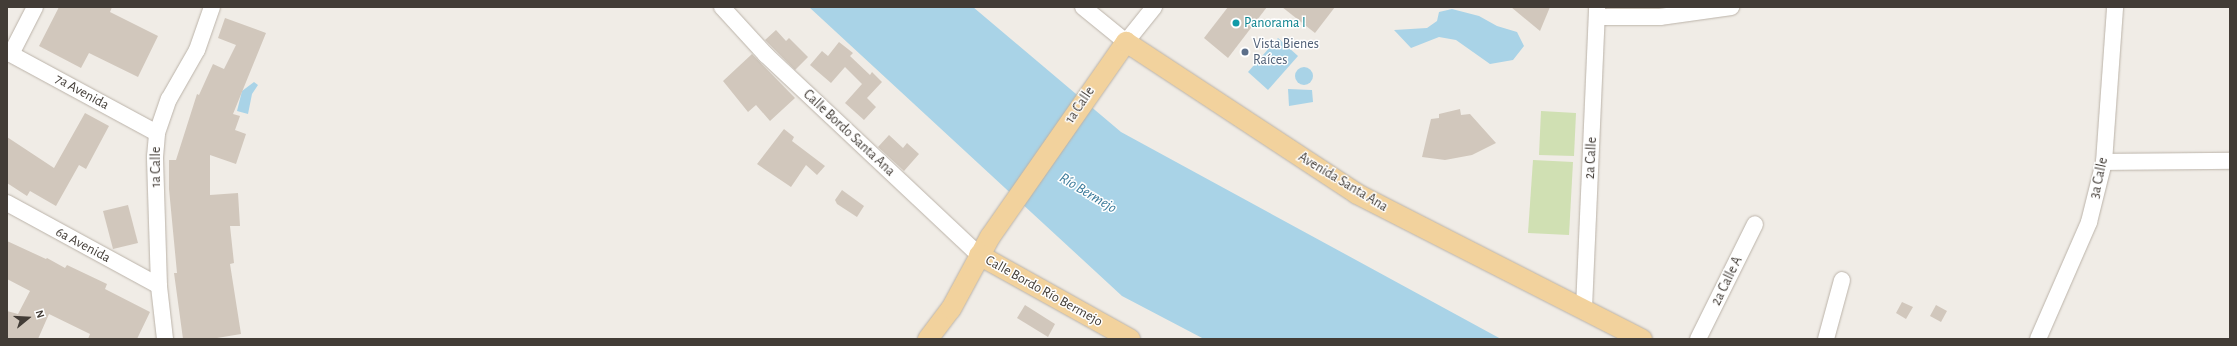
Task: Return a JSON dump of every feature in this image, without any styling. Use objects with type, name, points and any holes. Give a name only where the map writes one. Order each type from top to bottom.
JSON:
[{"type":"main road","name":"1a Calle","points":[[928,339],[951,309],[979,255],[1011,207],[1094,85],[1126,42]]},
{"type":"main road","name":"Avenida Santa Ana","points":[[1126,42],[1357,194],[1584,308],[1642,339]]},
{"type":"main road","name":"Calle Bordo Río Bermejo","points":[[979,255],[1130,339]]},
{"type":"street","points":[[9,53],[35,7]]},
{"type":"street","name":"1a Calle","points":[[165,339],[160,286],[155,157],[157,133],[170,99],[197,50],[212,7]]},
{"type":"street","name":"Calle Bordo Santa Ana","points":[[722,7],[766,55],[979,255]]},
{"type":"street","name":"Avenida Santa Ana","points":[[1083,7],[1126,42]]},
{"type":"street","name":"1a Calle","points":[[1126,42],[1154,7]]},
{"type":"street","points":[[1597,12],[1661,12],[1731,7]]},
{"type":"street","name":"3a Calle","points":[[2038,339],[2090,222],[2104,162],[2115,7]]},
{"type":"street","name":"2a Calle","points":[[1584,308],[1597,12]]},
{"type":"street","name":"7a Avenida","points":[[9,53],[157,133]]},
{"type":"street","points":[[2104,162],[2230,160]]},
{"type":"street","name":"6a Avenida","points":[[7,203],[160,286]]},
{"type":"street","name":"2a Calle A","points":[[1698,339],[1755,224]]},
{"type":"street","points":[[1826,339],[1842,280]]},
{"type":"green space","points":[[1541,111],[1576,113],[1574,156],[1539,155]]},
{"type":"green space","points":[[1533,160],[1573,162],[1569,235],[1528,233]]},
{"type":"water","name":"Río Bermejo","points":[[809,7],[973,7],[1121,132],[1501,339],[1204,339],[1122,296]]},
{"type":"water","points":[[1452,9],[1479,16],[1497,26],[1517,32],[1524,46],[1513,60],[1490,64],[1456,40],[1439,37],[1411,48],[1394,30],[1427,28],[1437,21],[1439,12]]},
{"type":"water","points":[[1278,38],[1298,56],[1268,90],[1248,72]]},
{"type":"water","points":[[1304,67],[1310,70],[1313,76],[1310,82],[1304,85],[1298,82],[1295,76],[1298,70]]},
{"type":"water","points":[[254,82],[258,85],[252,94],[248,114],[237,111],[242,91]]},
{"type":"water","points":[[1288,89],[1312,90],[1313,102],[1289,106]]},
{"type":"building","points":[[59,7],[112,7],[110,12],[158,36],[138,77],[89,53],[81,68],[39,46]]},
{"type":"building","name":"Panorama I","points":[[1228,7],[1267,7],[1228,58],[1204,38]]},
{"type":"building","name":"Panorama I","points":[[1282,7],[1335,7],[1315,33]]},
{"type":"building","points":[[1511,7],[1550,7],[1540,31]]},
{"type":"building","points":[[225,18],[266,33],[233,114],[240,116],[235,130],[246,134],[236,164],[210,155],[210,195],[238,193],[240,226],[230,226],[234,263],[230,264],[241,334],[211,339],[183,339],[174,273],[177,273],[169,189],[169,160],[176,160],[197,94],[199,95],[213,64],[224,69],[236,45],[218,38]]},
{"type":"building","points":[[776,30],[786,41],[789,38],[808,57],[795,70],[765,40]]},
{"type":"building","points":[[839,42],[853,53],[850,56],[870,75],[872,72],[882,82],[867,98],[876,107],[864,120],[845,103],[862,84],[845,67],[831,83],[810,65],[822,51],[828,56]]},
{"type":"building","points":[[752,54],[795,98],[770,121],[756,105],[748,112],[723,81]]},
{"type":"building","points":[[1460,109],[1461,115],[1470,114],[1496,143],[1472,155],[1445,160],[1422,157],[1431,119],[1439,118],[1439,114]]},
{"type":"building","points":[[85,113],[109,126],[86,169],[79,165],[56,206],[30,191],[27,196],[7,183],[7,137],[54,168]]},
{"type":"building","points":[[784,129],[794,137],[792,141],[825,166],[817,175],[806,165],[791,187],[757,164]]},
{"type":"building","points":[[889,135],[903,148],[907,143],[919,154],[904,171],[878,147]]},
{"type":"building","points":[[842,190],[864,206],[857,217],[837,204],[835,200]]},
{"type":"building","points":[[128,205],[138,243],[113,249],[103,211]]},
{"type":"building","points":[[7,241],[46,259],[47,258],[65,268],[67,265],[107,284],[105,289],[150,312],[137,339],[88,339],[90,334],[49,314],[38,339],[7,339],[7,311],[18,314],[30,291],[7,279]]},
{"type":"building","points":[[1902,302],[1913,307],[1906,319],[1896,313]]},
{"type":"building","points":[[1025,305],[1055,324],[1048,337],[1017,318]]},
{"type":"building","points":[[1936,305],[1947,311],[1941,322],[1930,316]]},
{"type":"place","name":"Panorama I","points":[[1236,23]]},
{"type":"place","name":"Vista Bienes Raíces","points":[[1245,52]]}]
